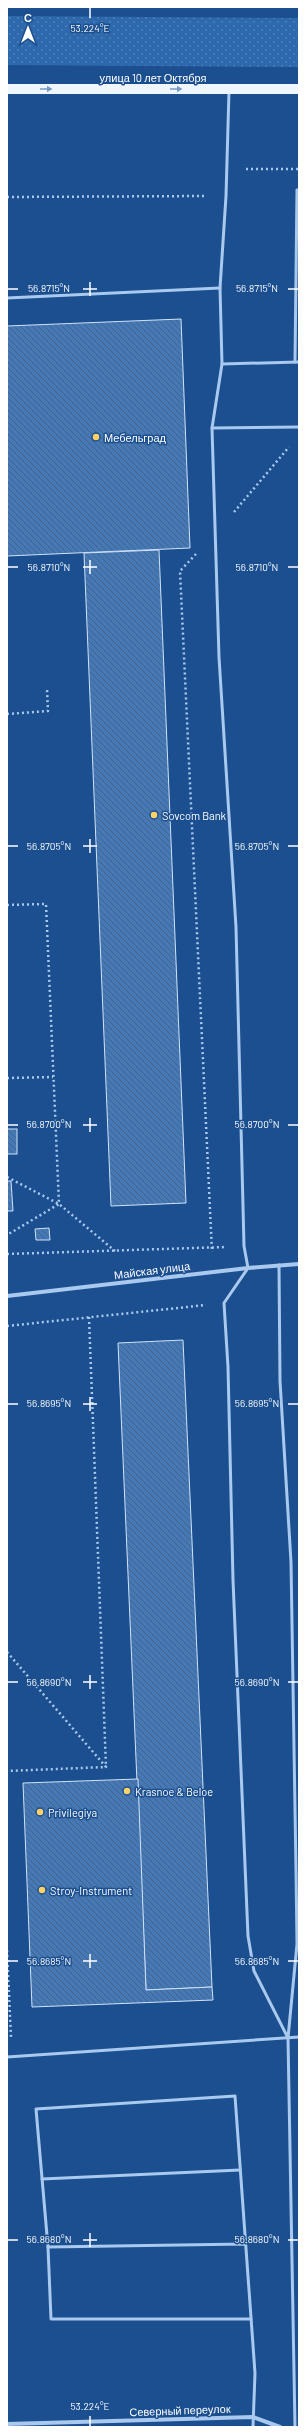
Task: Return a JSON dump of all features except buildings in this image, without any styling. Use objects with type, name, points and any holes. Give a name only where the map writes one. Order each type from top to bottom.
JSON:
[{"type":"main road","name":"улица 10 лет Октября","points":[[7,89],[299,89]]},
{"type":"street","name":"Майская улица","points":[[7,1296],[211,1272],[299,1264]]},
{"type":"street","name":"Северный переулок","points":[[7,2424],[42,2425],[253,2417],[280,2427]]},
{"type":"lane","points":[[229,89],[226,196],[220,288],[222,364],[212,428],[219,657],[236,927],[244,1246],[248,1268],[224,1303],[228,1367],[234,1580],[248,1936],[254,1971],[288,2038]]},
{"type":"lane","points":[[222,364],[297,362],[297,190],[299,190]]},
{"type":"lane","points":[[7,298],[220,288]]},
{"type":"lane","points":[[212,428],[299,427]]},
{"type":"lane","points":[[279,1265],[280,1381],[291,1562],[298,1870],[297,1944],[288,2038],[295,2427]]},
{"type":"lane","points":[[7,2057],[299,2037]]},
{"type":"lane","points":[[251,2319],[51,2319],[48,2247],[36,2109],[235,2096],[255,2373],[254,2427]]},
{"type":"lane","points":[[42,2179],[240,2170]]},
{"type":"lane","points":[[48,2247],[245,2244]]},
{"type":"path","points":[[226,169],[299,168]]},
{"type":"path","points":[[7,197],[226,196]]},
{"type":"path","points":[[211,1272],[212,1248],[180,571],[216,533],[294,442]]},
{"type":"path","points":[[7,714],[48,711],[47,689]]},
{"type":"path","points":[[7,905],[46,904],[58,1204]]},
{"type":"path","points":[[7,1078],[53,1078]]},
{"type":"path","points":[[7,1177],[58,1204],[116,1251]]},
{"type":"path","points":[[7,1234],[58,1204]]},
{"type":"path","points":[[7,1254],[244,1246]]},
{"type":"path","points":[[7,1326],[224,1303]]},
{"type":"path","points":[[89,1317],[106,1766]]},
{"type":"path","points":[[7,1652],[106,1766]]},
{"type":"path","points":[[7,1771],[106,1766]]},
{"type":"path","points":[[7,1950],[12,2057]]},
{"type":"shaded area","points":[[7,16],[299,18],[299,67],[7,65]]},
{"type":"place","name":"Мебельград","points":[[96,437]]},
{"type":"place","name":"Sovcom Bank","points":[[154,815]]},
{"type":"place","name":"Krasnoe & Beloe","points":[[127,1791]]},
{"type":"place","name":"Privilegiya","points":[[40,1812]]},
{"type":"place","name":"Stroy-Instrument","points":[[42,1890]]}]
